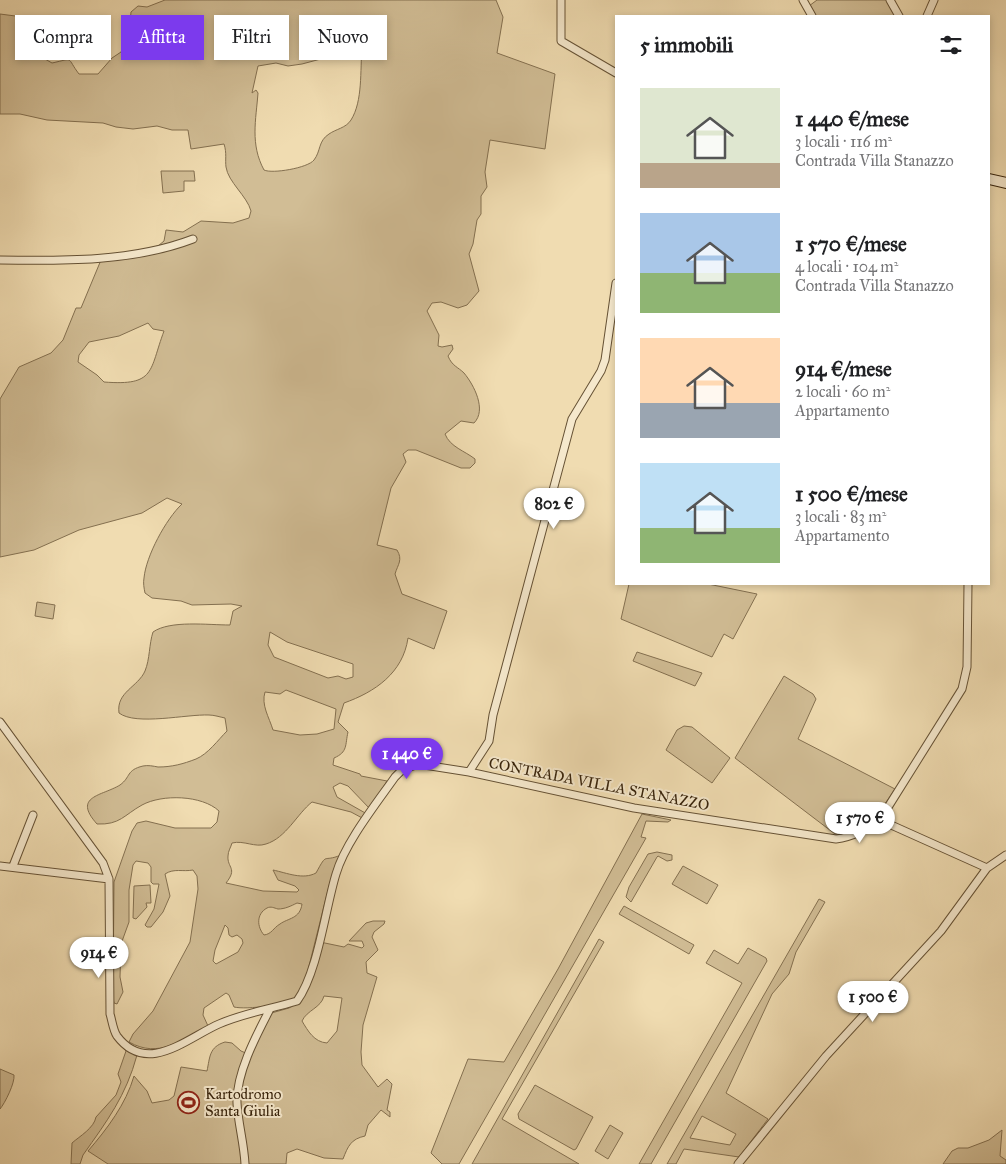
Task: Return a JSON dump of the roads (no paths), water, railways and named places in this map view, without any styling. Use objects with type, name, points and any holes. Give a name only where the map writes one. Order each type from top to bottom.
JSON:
[{"type":"street","points":[[561,0],[561,41],[615,72]]},
{"type":"street","points":[[803,0],[811,15]]},
{"type":"street","points":[[890,0],[898,15]]},
{"type":"street","points":[[927,15],[934,0]]},
{"type":"street","points":[[990,179],[1006,183]]},
{"type":"street","points":[[0,260],[104,258],[169,248],[193,239]]},
{"type":"street","points":[[469,772],[490,742],[493,715],[572,420],[601,371],[605,360],[615,290]]},
{"type":"street","points":[[968,585],[967,667],[962,689],[880,820],[987,868]]},
{"type":"street","points":[[0,722],[93,847],[110,879]]},
{"type":"street","name":"CONTRADA VILLA STANAZZO","points":[[110,879],[110,1014],[116,1035],[128,1046],[148,1055],[167,1051],[219,1024],[249,1013],[297,1001],[303,992],[311,970],[336,872],[344,855],[395,776],[402,770],[418,764],[469,772],[634,808],[831,838],[845,838],[880,820]]},
{"type":"street","points":[[13,866],[32,815]]},
{"type":"street","points":[[738,1164],[826,1056],[941,930],[987,868],[1006,855]]},
{"type":"street","points":[[0,866],[13,866],[110,879]]},
{"type":"street","points":[[245,1164],[237,1102],[242,1075],[257,1034],[270,1009]]},
{"type":"place","name":"Kartodromo Santa Giulia","points":[[189,1103]]}]
